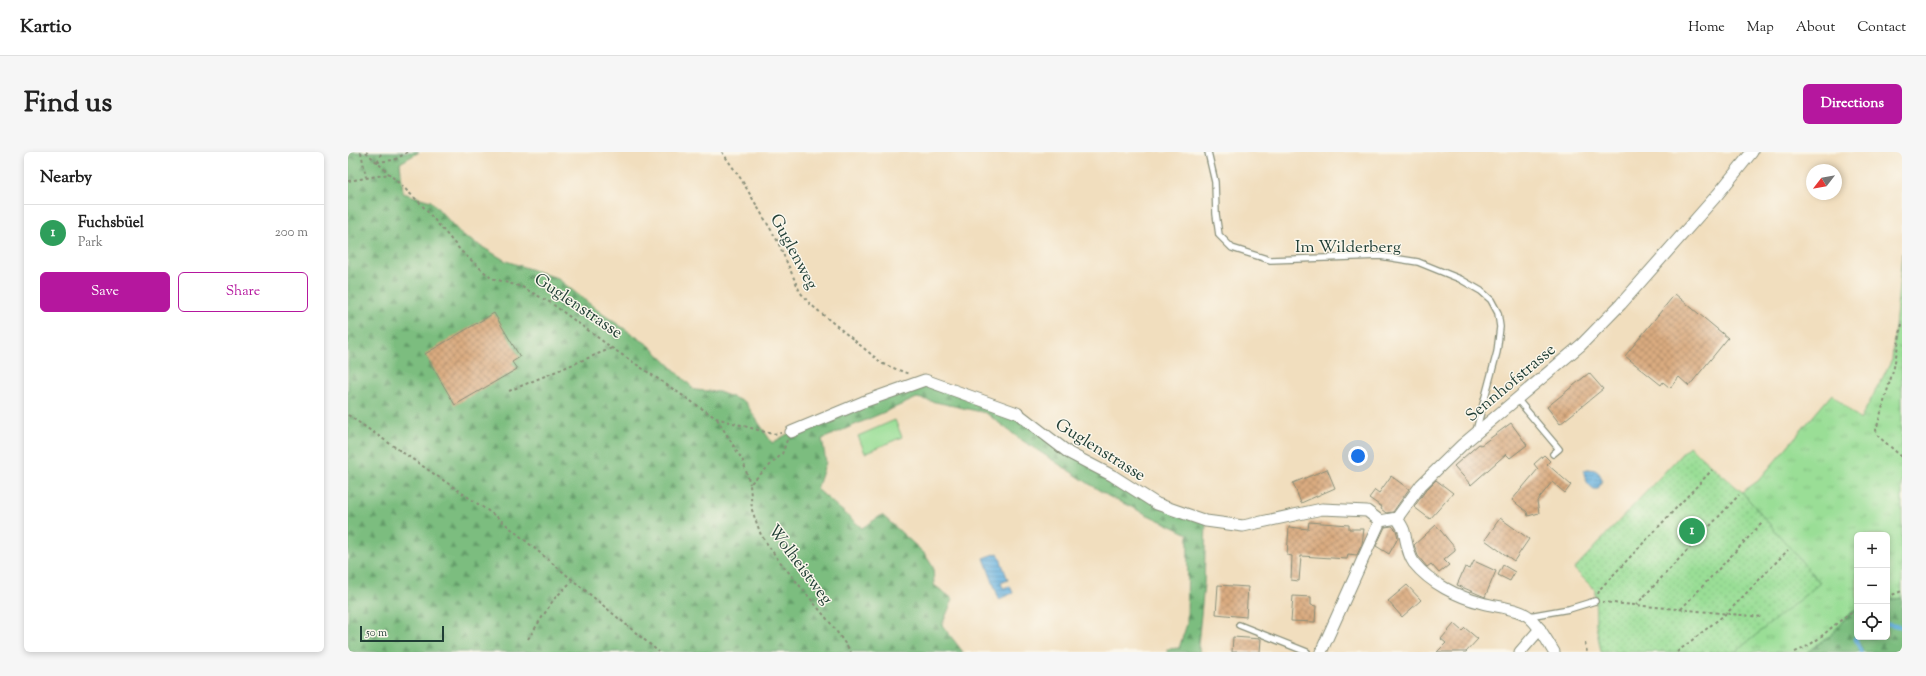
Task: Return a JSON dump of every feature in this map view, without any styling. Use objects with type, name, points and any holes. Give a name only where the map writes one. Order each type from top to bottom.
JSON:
[{"type":"street","name":"Sennhofstrasse","points":[[1397,518],[1421,485],[1476,433],[1581,345],[1621,304],[1718,194],[1752,152]]},
{"type":"street","points":[[790,432],[863,402],[925,380]]},
{"type":"street","name":"Guglenstrasse","points":[[925,380],[1017,413],[1069,453],[1113,476],[1157,504],[1206,521],[1243,526],[1322,509],[1367,511],[1380,521]]},
{"type":"street","points":[[1321,652],[1380,521],[1397,518],[1404,530],[1408,552],[1415,563],[1433,581],[1469,599],[1507,608],[1529,616],[1554,652]]},
{"type":"street","points":[[1520,652],[1540,630]]},
{"type":"lane","name":"Im Wilderberg","points":[[1208,152],[1215,182],[1216,214],[1219,235],[1232,248],[1270,260],[1380,256],[1418,262],[1460,279],[1481,291],[1491,300],[1498,313],[1500,327],[1497,352],[1476,433]]},
{"type":"lane","points":[[1517,400],[1559,449],[1553,454]]},
{"type":"lane","points":[[1529,616],[1569,609],[1595,601]]},
{"type":"lane","points":[[1239,625],[1307,652]]},
{"type":"path","points":[[360,152],[366,178]]},
{"type":"path","name":"Guglenstrasse","points":[[366,152],[421,204],[460,251],[491,278],[522,287],[551,303],[612,348],[716,418],[772,434]]},
{"type":"path","points":[[377,162],[382,152]]},
{"type":"path","points":[[377,162],[394,160],[408,152]]},
{"type":"path","name":"Guglenweg","points":[[722,152],[741,179],[777,240],[800,292],[810,304],[883,364],[925,380]]},
{"type":"path","points":[[348,181],[390,174]]},
{"type":"path","points":[[1902,324],[1894,367],[1876,430],[1878,436],[1902,457]]},
{"type":"path","points":[[510,391],[612,348]]},
{"type":"path","points":[[348,416],[496,517],[659,652]]},
{"type":"path","name":"Wolheistweg","points":[[716,418],[743,461],[750,484],[752,510],[761,535],[777,558],[832,625],[851,652]]},
{"type":"path","points":[[750,484],[782,454],[784,449]]},
{"type":"path","points":[[1712,470],[1600,589],[1595,601],[1728,612],[1763,617]]},
{"type":"path","points":[[1636,605],[1739,495]]},
{"type":"path","points":[[1681,609],[1763,522]]},
{"type":"path","points":[[1677,652],[1728,612],[1788,550]]},
{"type":"path","points":[[528,639],[554,599],[572,581]]},
{"type":"path","points":[[1890,595],[1902,591]]},
{"type":"path","points":[[1795,652],[1807,648],[1838,621],[1854,612]]},
{"type":"path","points":[[1585,643],[1587,652]]},
{"type":"green space","points":[[348,152],[419,152],[400,163],[403,193],[431,201],[462,235],[506,261],[557,278],[601,313],[650,346],[695,390],[719,392],[745,402],[772,443],[791,432],[925,380],[991,403],[1157,504],[1206,521],[1204,584],[1198,645],[1200,652],[1167,652],[1167,649],[1179,648],[1187,624],[1188,534],[1108,496],[1020,439],[986,413],[917,398],[822,439],[826,462],[817,489],[862,528],[882,515],[924,553],[933,567],[934,585],[953,599],[942,625],[963,652],[348,652]]},
{"type":"green space","points":[[1902,253],[1902,598],[1890,600],[1890,532],[1854,532],[1854,611],[1850,613],[1831,635],[1807,652],[1735,652],[1819,583],[1742,492],[1758,481],[1832,394],[1860,420],[1892,360]]},
{"type":"green space","points":[[895,420],[902,437],[865,453],[858,436]]},
{"type":"green space","points":[[1689,446],[1742,492],[1820,583],[1735,652],[1601,652],[1596,625],[1595,590],[1574,569]]},
{"type":"green space","points":[[1902,598],[1902,652],[1807,652],[1831,635],[1850,613],[1854,611],[1854,640],[1890,640],[1890,600]]},
{"type":"water","points":[[1587,469],[1595,470],[1600,475],[1602,480],[1598,489],[1594,489],[1587,481],[1584,471]]},
{"type":"water","points":[[998,553],[1008,580],[1001,583],[1003,588],[1010,586],[1013,593],[999,599],[984,558]]},
{"type":"building","points":[[1675,294],[1728,338],[1689,386],[1679,377],[1670,388],[1663,382],[1661,385],[1625,356]]},
{"type":"building","points":[[494,313],[520,357],[512,362],[517,369],[455,405],[425,354]]},
{"type":"building","points":[[1589,373],[1603,389],[1560,424],[1547,407]]},
{"type":"building","points":[[1511,423],[1527,445],[1510,458],[1506,454],[1471,485],[1454,466],[1479,444],[1481,445]]},
{"type":"building","points":[[1544,455],[1550,461],[1547,464],[1571,485],[1565,493],[1552,482],[1537,501],[1539,513],[1528,516],[1527,512],[1512,500],[1538,469],[1534,464]]},
{"type":"building","points":[[1327,469],[1335,488],[1301,503],[1293,483]]},
{"type":"building","points":[[1391,476],[1409,489],[1393,512],[1386,513],[1381,509],[1382,507],[1369,498],[1375,490],[1379,493]]},
{"type":"building","points":[[1436,480],[1453,493],[1430,519],[1414,507],[1426,490]]},
{"type":"building","points":[[1500,518],[1529,539],[1514,561],[1485,540]]},
{"type":"building","points":[[1309,522],[1349,525],[1349,529],[1364,529],[1362,544],[1357,555],[1348,554],[1347,559],[1301,556],[1299,581],[1291,580],[1292,556],[1287,555],[1289,527],[1308,529]]},
{"type":"building","points":[[1436,525],[1455,548],[1455,551],[1444,560],[1449,565],[1439,573],[1431,564],[1427,567],[1418,556],[1414,545]]},
{"type":"building","points":[[1392,526],[1396,530],[1398,538],[1389,554],[1376,546],[1385,527]]},
{"type":"building","points":[[1474,561],[1496,571],[1485,597],[1457,585],[1465,567],[1470,569]]},
{"type":"building","points":[[1503,565],[1515,572],[1510,581],[1498,575]]},
{"type":"building","points":[[1218,585],[1248,587],[1246,617],[1216,614]]},
{"type":"building","points":[[1407,585],[1421,600],[1402,617],[1388,601]]},
{"type":"building","points":[[1293,596],[1311,597],[1311,605],[1316,606],[1315,622],[1291,621]]},
{"type":"building","points":[[1454,624],[1462,631],[1465,628],[1478,639],[1466,652],[1437,652],[1446,643],[1441,639]]},
{"type":"building","points":[[1233,637],[1261,639],[1260,652],[1232,652]]},
{"type":"waterway","points":[[1890,625],[1902,627]]},
{"type":"waterway","points":[[1856,640],[1861,652]]},
{"type":"place","name":"Fuchsbüel","points":[[1692,531]]}]
